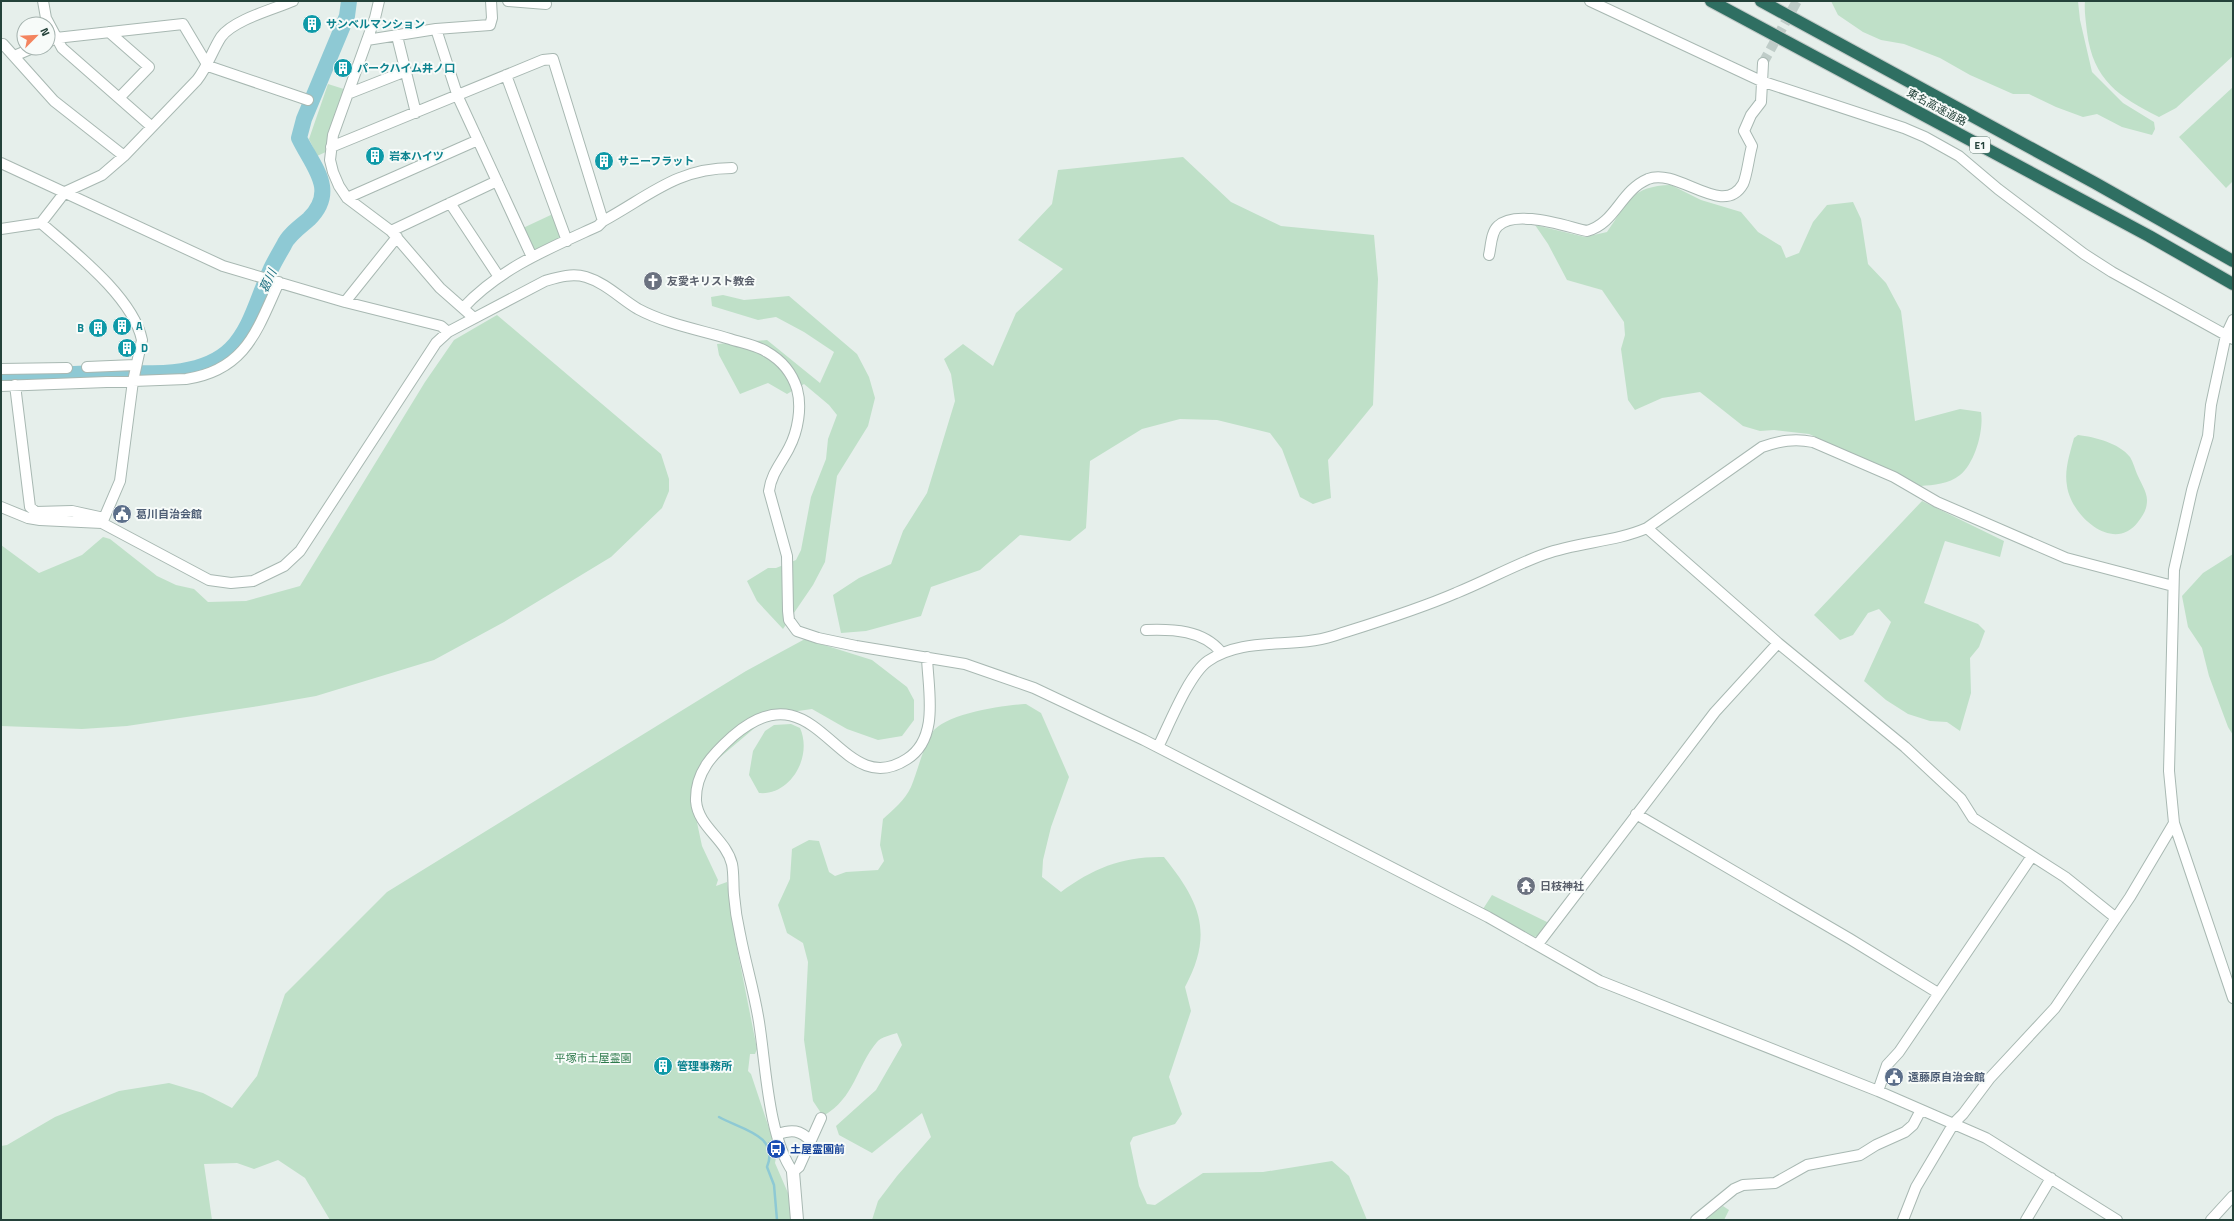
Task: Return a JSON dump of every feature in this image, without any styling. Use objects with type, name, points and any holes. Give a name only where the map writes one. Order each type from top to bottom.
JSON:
[{"type":"highway","name":"東名高速道路","points":[[1710,1],[2149,236],[2233,284]]},
{"type":"highway","name":"東名高速道路","points":[[1761,1],[2095,183],[2233,261]]},
{"type":"street","points":[[44,1],[46,16]]},
{"type":"street","points":[[1,229],[41,223],[65,192],[102,175],[124,156],[152,127],[197,80],[208,66],[221,37],[226,31],[240,23],[293,1]]},
{"type":"street","points":[[379,1],[376,18],[367,40],[350,93],[333,135],[330,160],[333,172],[347,198],[394,234],[440,288],[474,318]]},
{"type":"street","points":[[367,40],[436,29],[490,25],[492,18],[491,1]]},
{"type":"street","points":[[508,1],[546,4]]},
{"type":"street","points":[[1590,1],[1761,81],[1904,128],[1925,137],[1959,156],[1998,189],[2084,254],[2112,272],[2230,337]]},
{"type":"street","points":[[56,39],[183,24],[208,66],[308,100]]},
{"type":"street","points":[[436,29],[458,97],[532,257]]},
{"type":"street","points":[[109,32],[149,67],[119,98]]},
{"type":"street","points":[[397,36],[416,113]]},
{"type":"street","points":[[56,43],[152,127]]},
{"type":"street","points":[[1,46],[3,44],[54,101],[124,156]]},
{"type":"street","points":[[331,147],[458,97],[543,60],[553,59],[603,220]]},
{"type":"street","points":[[1489,255],[1497,226],[1511,219],[1522,218],[1587,231],[1605,223],[1632,188],[1650,179],[1669,178],[1717,197],[1728,197],[1737,193],[1744,183],[1752,146],[1744,132],[1750,115],[1761,102],[1763,64]]},
{"type":"street","points":[[350,93],[406,71]]},
{"type":"street","points":[[506,75],[567,240]]},
{"type":"street","points":[[347,198],[478,140]]},
{"type":"street","points":[[1,163],[223,266],[345,302],[441,326],[448,332]]},
{"type":"street","points":[[463,308],[479,290],[499,277],[532,257],[598,226],[603,220],[675,178],[717,168],[732,168]]},
{"type":"street","points":[[345,302],[394,234],[450,203],[497,181]]},
{"type":"street","points":[[450,203],[499,277]]},
{"type":"street","points":[[41,223],[100,276],[132,313],[142,340],[135,365],[120,481],[103,520]]},
{"type":"street","points":[[15,385],[30,507],[36,512],[72,511],[103,520],[209,580],[231,583],[253,581],[284,566],[300,551],[436,343],[448,332],[545,282],[561,276],[575,275],[587,278],[605,286],[639,309],[677,324],[753,346],[776,358],[792,377],[797,389],[799,403],[796,433],[770,480],[768,491],[787,556],[786,594],[789,620],[797,631],[818,638],[965,664],[1034,688],[1158,747],[1538,944],[1600,981],[1878,1091],[1986,1138],[2117,1220]]},
{"type":"street","points":[[1,386],[133,381],[208,375],[231,362],[243,352],[252,339],[279,282]]},
{"type":"street","points":[[2232,322],[2230,337],[2211,405],[2208,436],[2192,490],[2174,570],[2169,771],[2174,823],[2233,998]]},
{"type":"street","points":[[86,367],[135,365]]},
{"type":"street","points":[[1,369],[67,368]]},
{"type":"street","points":[[1158,747],[1194,677],[1206,662],[1221,652],[1238,647],[1311,642],[1333,636],[1456,594],[1564,547],[1634,534],[1647,528],[1762,447],[1782,440],[1801,440],[1813,442],[1894,477],[1937,502],[2066,558],[2173,586]]},
{"type":"street","points":[[1,507],[40,520],[103,520]]},
{"type":"street","points":[[1647,528],[1778,643],[1905,747],[1961,799],[1973,818],[2065,877],[2116,918]]},
{"type":"street","points":[[1146,630],[1198,634],[1213,642],[1221,652]]},
{"type":"street","points":[[1538,944],[1715,712],[1778,643]]},
{"type":"street","points":[[797,1220],[793,1172],[787,1163],[778,1134],[764,1067],[758,1011],[740,933],[732,864],[726,850],[704,824],[698,810],[696,789],[700,776],[707,762],[734,735],[756,720],[767,716],[791,715],[809,722],[819,729],[842,752],[865,765],[882,767],[901,763],[916,752],[927,732],[930,713],[927,657]]},
{"type":"street","points":[[1636,814],[1850,939],[1938,993]]},
{"type":"street","points":[[1903,1220],[1916,1186],[1954,1123],[1963,1114],[1990,1078],[2055,1008],[2116,918],[2174,823]]},
{"type":"street","points":[[1878,1091],[1887,1065],[1899,1052],[2032,856]]},
{"type":"street","points":[[1696,1220],[1734,1189],[1743,1185],[1775,1183],[1807,1165],[1860,1155],[1876,1145],[1905,1132],[1912,1125],[1921,1110]]},
{"type":"street","points":[[793,1172],[799,1167],[821,1118]]},
{"type":"street","points":[[778,1134],[794,1130],[802,1132],[811,1141]]},
{"type":"street","points":[[2026,1220],[2051,1178]]},
{"type":"street","points":[[2211,1220],[2233,1196]]},
{"type":"green space","points":[[1831,1],[2078,1],[2080,20],[2092,72],[2123,103],[2154,122],[2155,129],[2152,135],[2122,127],[2097,114],[2083,117],[2056,107],[2029,94],[2013,94],[1970,75],[1940,58],[1904,44],[1881,40],[1863,32],[1838,15]]},
{"type":"green space","points":[[2085,1],[2233,1],[2233,56],[2176,108],[2159,117],[2120,94],[2102,75],[2095,63],[2090,49],[2087,32]]},
{"type":"green space","points":[[328,84],[347,90],[328,151],[317,156],[309,139]]},
{"type":"green space","points":[[2233,87],[2233,181],[2226,188],[2179,137]]},
{"type":"green space","points":[[1183,157],[1231,202],[1281,226],[1374,235],[1378,279],[1373,405],[1328,460],[1331,498],[1313,504],[1300,497],[1282,449],[1270,433],[1217,420],[1180,419],[1142,429],[1090,461],[1086,528],[1070,541],[1020,535],[980,570],[931,587],[921,616],[866,631],[841,633],[833,595],[859,578],[891,564],[903,531],[927,493],[955,401],[951,374],[944,359],[963,344],[993,366],[1016,313],[1063,269],[1018,240],[1052,204],[1058,170]]},
{"type":"green space","points":[[1671,185],[1701,200],[1741,212],[1758,232],[1781,246],[1786,258],[1799,253],[1813,222],[1827,205],[1853,202],[1861,219],[1868,264],[1886,283],[1901,311],[1915,421],[1960,409],[1981,412],[1982,419],[1980,437],[1974,455],[1965,470],[1956,478],[1946,482],[1921,486],[1809,434],[1774,430],[1760,431],[1743,426],[1700,392],[1662,398],[1635,410],[1628,400],[1621,349],[1625,335],[1624,322],[1602,290],[1567,280],[1548,244],[1535,225],[1585,237],[1607,232],[1626,204],[1639,192],[1658,186]]},
{"type":"green space","points":[[555,213],[563,235],[561,240],[538,252],[533,250],[523,228]]},
{"type":"green space","points":[[723,295],[744,300],[789,296],[857,354],[869,377],[875,398],[868,426],[837,476],[825,562],[813,585],[783,629],[757,601],[747,581],[768,568],[776,568],[796,560],[801,550],[811,497],[826,459],[828,439],[837,415],[829,405],[804,384],[787,394],[768,383],[740,394],[719,355],[717,344],[767,340],[820,383],[834,352],[804,332],[776,317],[758,320],[712,306],[711,297]]},
{"type":"green space","points":[[497,315],[661,454],[669,479],[669,491],[662,508],[611,557],[504,622],[434,660],[316,696],[127,726],[82,729],[1,726],[1,545],[39,573],[82,555],[103,537],[110,539],[157,576],[176,585],[194,589],[208,602],[246,601],[300,586],[425,382],[454,340]]},
{"type":"green space","points":[[2078,435],[2092,437],[2113,444],[2130,457],[2145,490],[2147,503],[2146,509],[2138,522],[2128,531],[2117,534],[2106,533],[2085,519],[2076,509],[2070,497],[2066,480],[2069,456],[2074,438]]},
{"type":"green space","points":[[1922,501],[2004,541],[2000,557],[1945,541],[1924,603],[1978,624],[1985,631],[1979,647],[1970,658],[1971,693],[1960,731],[1947,722],[1930,721],[1908,714],[1886,700],[1864,681],[1891,622],[1879,609],[1868,613],[1853,635],[1840,640],[1814,615]]},
{"type":"green space","points":[[2233,554],[2233,735],[2228,727],[2209,676],[2202,648],[2188,627],[2182,596],[2203,573]]},
{"type":"green space","name":"平塚市土屋霊園","points":[[805,639],[872,660],[907,687],[914,700],[914,720],[902,736],[878,740],[847,729],[812,709],[770,715],[699,775],[695,813],[702,846],[718,880],[716,886],[727,882],[736,943],[757,1049],[755,1054],[750,1054],[748,1071],[751,1074],[777,1152],[775,1163],[788,1193],[793,1220],[330,1220],[305,1178],[278,1160],[254,1169],[237,1163],[204,1164],[212,1220],[1,1220],[1,1146],[7,1145],[55,1117],[119,1091],[169,1083],[203,1093],[232,1108],[257,1076],[285,994],[387,892],[746,671]]},
{"type":"green space","points":[[1026,704],[1041,713],[1069,777],[1051,827],[1043,860],[1042,877],[1061,892],[1085,876],[1110,865],[1122,861],[1149,857],[1164,857],[1187,889],[1199,919],[1201,934],[1199,950],[1194,968],[1185,987],[1191,1011],[1169,1077],[1182,1114],[1175,1124],[1133,1137],[1130,1143],[1139,1186],[1147,1204],[1155,1205],[1203,1173],[1263,1172],[1332,1161],[1349,1176],[1367,1220],[872,1220],[878,1201],[897,1176],[931,1137],[922,1113],[872,1153],[839,1135],[836,1126],[876,1090],[902,1045],[897,1033],[884,1037],[877,1042],[864,1062],[849,1091],[834,1109],[823,1116],[813,1101],[804,1040],[808,962],[803,943],[787,933],[778,905],[790,879],[792,849],[809,840],[819,841],[829,872],[835,876],[846,872],[878,870],[884,861],[880,845],[883,819],[906,796],[914,780],[925,746],[932,733],[938,726],[961,716],[975,712],[1004,706]]},
{"type":"green space","points":[[791,724],[800,728],[803,739],[801,762],[789,781],[780,788],[770,792],[759,793],[749,775],[753,751],[765,731],[774,725]]},
{"type":"green space","points":[[1492,895],[1549,923],[1542,935],[1534,937],[1483,909]]},
{"type":"green space","points":[[1723,1206],[1729,1210],[1724,1220],[1704,1220]]},
{"type":"waterway","name":"葛川","points":[[1,378],[61,374],[168,373],[202,366],[218,359],[231,349],[244,332],[254,312],[270,271],[286,241],[309,219],[322,198],[320,178],[299,138],[304,119],[347,16],[349,1]]},
{"type":"waterway","points":[[719,1117],[756,1134],[768,1147],[770,1156],[767,1167],[774,1185],[777,1220]]},
{"type":"tunnel","points":[[1763,63],[1797,1]]},
{"type":"place","name":"サンベルマンション","points":[[312,24]]},
{"type":"place","name":"パークハイム井ノ口","points":[[343,68]]},
{"type":"place","name":"岩本ハイツ","points":[[375,156]]},
{"type":"place","name":"サニーフラット","points":[[604,161]]},
{"type":"place","name":"友愛キリスト教会","points":[[653,281]]},
{"type":"place","name":"A","points":[[122,326]]},
{"type":"place","name":"B","points":[[98,328]]},
{"type":"place","name":"D","points":[[127,348]]},
{"type":"place","name":"葛川自治会館","points":[[122,514]]},
{"type":"place","name":"日枝神社","points":[[1526,886]]},
{"type":"place","name":"管理事務所","points":[[663,1066]]},
{"type":"place","name":"遠藤原自治会館","points":[[1894,1077]]},
{"type":"place","name":"土屋霊園前","points":[[776,1149]]}]
